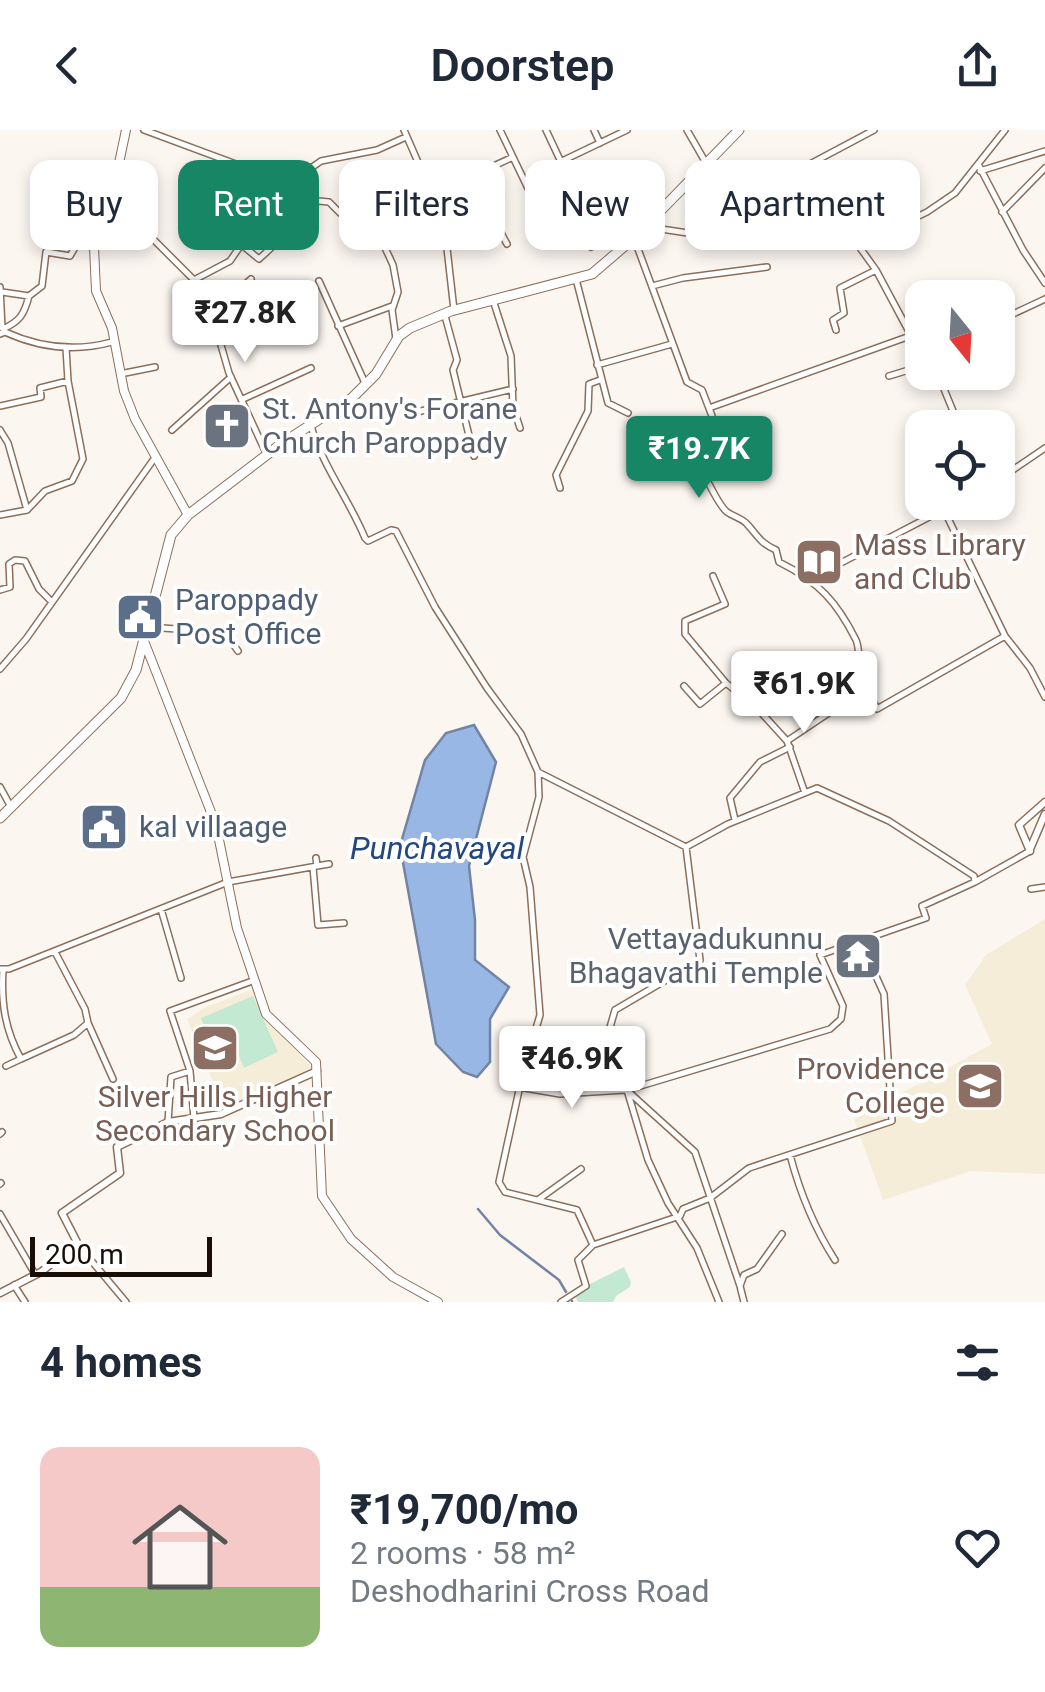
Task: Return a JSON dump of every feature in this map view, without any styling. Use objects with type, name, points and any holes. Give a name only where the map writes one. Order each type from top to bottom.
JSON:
[{"type":"highway","points":[[709,160],[739,130]]},
{"type":"highway","points":[[665,206],[685,185]]},
{"type":"highway","points":[[0,818],[122,698],[136,670],[172,535],[188,516],[366,386],[410,328],[449,312],[592,274],[620,250]]},
{"type":"main road","points":[[120,160],[126,130]]},
{"type":"main road","points":[[94,250],[96,291],[112,328],[112,342],[134,419],[188,516]]},
{"type":"main road","points":[[144,632],[216,825],[237,928],[266,1014],[316,1062],[322,1196],[351,1239],[393,1276],[438,1302]]},
{"type":"street","points":[[144,130],[227,160]]},
{"type":"street","points":[[500,130],[525,182]]},
{"type":"street","points":[[546,130],[561,160]]},
{"type":"street","points":[[594,130],[600,143]]},
{"type":"street","points":[[564,160],[627,130]]},
{"type":"street","points":[[686,130],[704,160]]},
{"type":"street","points":[[817,160],[874,130]]},
{"type":"street","points":[[920,215],[955,193],[979,168],[1005,130]]},
{"type":"street","points":[[319,162],[377,150],[405,134],[417,160]]},
{"type":"street","points":[[979,168],[1045,151]]},
{"type":"street","points":[[505,161],[513,157]]},
{"type":"street","points":[[979,168],[1045,283]]},
{"type":"street","points":[[1002,212],[1045,168]]},
{"type":"street","points":[[505,240],[507,244]]},
{"type":"street","points":[[158,243],[194,280],[212,314],[231,376],[267,455]]},
{"type":"street","points":[[3,332],[18,322],[29,296],[42,286],[46,252],[70,256],[73,250]]},
{"type":"street","points":[[194,280],[230,261],[238,250]]},
{"type":"street","points":[[248,250],[260,259],[269,250]]},
{"type":"street","points":[[386,250],[398,292],[393,306],[396,342]]},
{"type":"street","points":[[446,250],[454,370],[474,456]]},
{"type":"street","points":[[638,250],[687,382],[702,390],[712,416],[694,450],[720,506],[744,520],[758,542],[776,550],[780,562],[831,597],[857,642],[866,688],[877,710],[1005,636]]},
{"type":"street","points":[[862,250],[905,326]]},
{"type":"street","points":[[652,286],[767,267]]},
{"type":"street","points":[[836,330],[833,320],[844,314],[840,288],[876,270]]},
{"type":"street","points":[[576,279],[608,404],[628,413]]},
{"type":"street","points":[[212,314],[251,280]]},
{"type":"street","points":[[319,281],[366,386]]},
{"type":"street","points":[[3,332],[1,290],[29,296]]},
{"type":"street","points":[[1015,313],[1045,299]]},
{"type":"street","points":[[494,300],[512,356],[513,406],[520,428]]},
{"type":"street","points":[[338,326],[393,306]]},
{"type":"street","points":[[3,332],[34,343],[66,348],[112,342]]},
{"type":"street","points":[[709,408],[905,338]]},
{"type":"street","points":[[596,366],[672,344]]},
{"type":"street","points":[[0,515],[27,510],[45,490],[72,481],[84,458],[68,382],[66,348]]},
{"type":"street","points":[[120,374],[156,367]]},
{"type":"street","points":[[244,400],[311,368]]},
{"type":"street","points":[[889,376],[905,371]]},
{"type":"street","points":[[172,430],[231,376]]},
{"type":"street","points":[[560,488],[556,475],[588,411],[589,384],[600,380]]},
{"type":"street","points":[[0,406],[41,397],[40,388],[68,382]]},
{"type":"street","points":[[416,412],[513,389]]},
{"type":"street","points":[[311,426],[318,448],[364,538],[396,531],[435,607],[522,734],[538,772],[539,798],[523,857],[530,886],[540,1014],[499,1182],[505,1192],[577,1210],[594,1245]]},
{"type":"street","points":[[0,430],[8,443],[27,510]]},
{"type":"street","points":[[1015,468],[1045,448]]},
{"type":"street","points":[[0,459],[9,455]]},
{"type":"street","points":[[0,669],[156,456]]},
{"type":"street","points":[[810,580],[925,520]]},
{"type":"street","points":[[949,520],[1005,636],[1030,668],[1045,697]]},
{"type":"street","points":[[0,590],[10,587],[9,564],[25,561],[39,589],[52,602]]},
{"type":"street","points":[[714,576],[725,604],[685,621],[685,634],[726,684],[757,708],[789,744],[805,793]]},
{"type":"street","points":[[144,632],[218,632],[228,637],[238,652]]},
{"type":"street","points":[[684,686],[700,704],[726,684]]},
{"type":"street","points":[[735,821],[730,798],[760,762],[866,688]]},
{"type":"street","points":[[538,772],[686,846]]},
{"type":"street","points":[[0,787],[11,807]]},
{"type":"street","points":[[686,846],[735,821],[817,788],[889,821],[974,876],[975,882]]},
{"type":"street","points":[[1030,851],[1019,825],[1045,802]]},
{"type":"street","points":[[519,1088],[560,1094],[627,1090],[830,1028],[842,1020],[843,1006],[820,954],[926,918],[922,906],[1030,851],[1045,814]]},
{"type":"street","points":[[686,846],[700,960],[615,1010],[599,1065],[695,1152],[744,1302]]},
{"type":"street","points":[[316,858],[318,925],[344,923]]},
{"type":"street","points":[[22,1059],[5,1020],[2,969],[55,952],[228,882],[329,864]]},
{"type":"street","points":[[1031,889],[1045,887]]},
{"type":"street","points":[[161,909],[182,978]]},
{"type":"street","points":[[680,1216],[683,1208],[710,1198],[750,1168],[892,1122],[884,994],[860,941]]},
{"type":"street","points":[[55,952],[85,1010],[113,1079]]},
{"type":"street","points":[[194,1120],[190,1071],[170,1011],[255,980]]},
{"type":"street","points":[[6,1066],[74,1035],[88,1023]]},
{"type":"street","points":[[168,1122],[171,1077],[190,1071]]},
{"type":"street","points":[[126,1302],[79,1246],[62,1213],[120,1172],[117,1148],[168,1122],[221,1114],[317,1071]]},
{"type":"street","points":[[627,1090],[648,1160],[668,1203],[680,1216],[719,1302]]},
{"type":"street","points":[[790,1154],[816,1231],[834,1260]]},
{"type":"street","points":[[538,1200],[581,1169]]},
{"type":"street","points":[[0,1214],[35,1274]]},
{"type":"street","points":[[560,1302],[586,1286],[578,1260],[594,1245],[680,1216]]},
{"type":"street","points":[[740,1286],[744,1275],[756,1268],[782,1234]]},
{"type":"street","points":[[0,1292],[79,1246]]},
{"type":"street","points":[[14,1285],[25,1302]]},
{"type":"shaded area","name":"Providence College","points":[[1045,919],[1045,1174],[971,1171],[883,1200],[854,1119],[992,1044],[965,985],[986,955]]},
{"type":"shaded area","name":"Silver Hills Higher Secondary School","points":[[251,990],[269,1020],[314,1070],[223,1106],[187,1019],[206,1007]]},
{"type":"green space","points":[[253,996],[278,1052],[244,1068],[232,1040],[213,1048],[201,1018]]},
{"type":"green space","points":[[624,1267],[630,1287],[613,1302],[578,1302],[575,1295],[586,1286]]},
{"type":"water","name":"Punchavayal","points":[[474,725],[496,762],[469,866],[475,960],[509,987],[490,1019],[490,1062],[477,1077],[463,1072],[436,1044],[400,846],[425,760],[446,733]]},
{"type":"waterway","points":[[478,1209],[500,1235],[559,1280],[566,1292]]},
{"type":"place","name":"St. Antony's Forane Church Paroppady","points":[[227,426]]},
{"type":"place","name":"Mass Library and Club","points":[[819,562]]},
{"type":"place","name":"Paroppady Post Office","points":[[140,617]]},
{"type":"place","name":"kal villaage","points":[[104,827]]},
{"type":"place","name":"Vettayadukunnu Bhagavathi Temple","points":[[858,956]]},
{"type":"place","name":"Silver Hills Higher Secondary School","points":[[215,1048]]},
{"type":"place","name":"Providence College","points":[[980,1086]]}]
